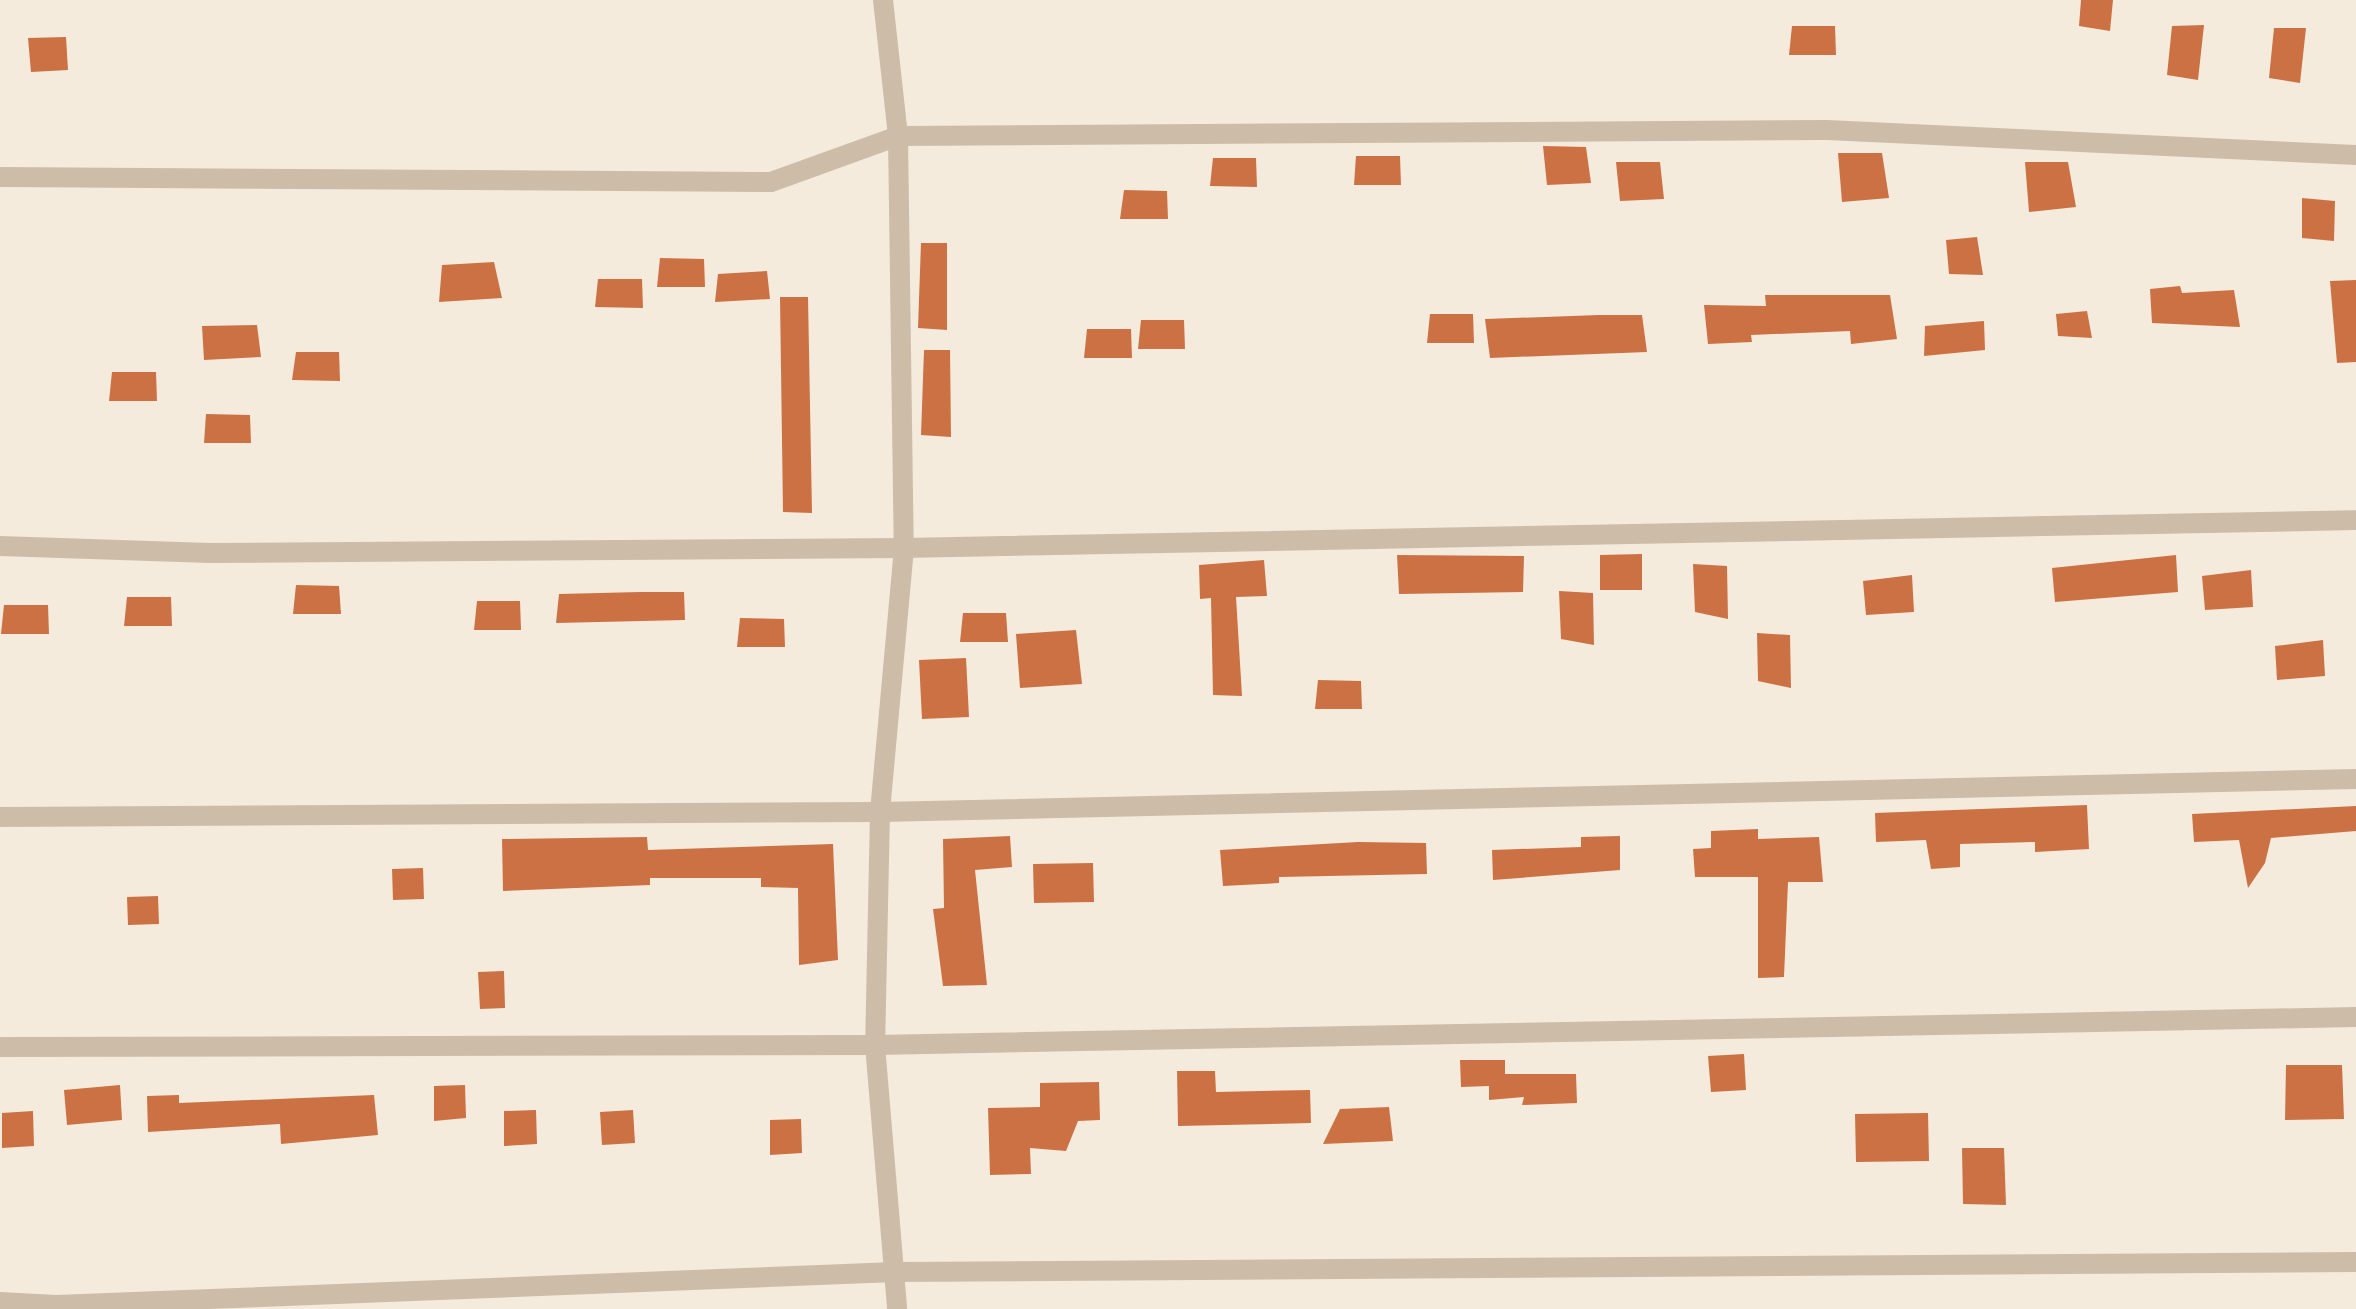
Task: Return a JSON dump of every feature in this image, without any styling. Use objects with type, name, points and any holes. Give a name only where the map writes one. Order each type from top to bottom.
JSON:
[{"type":"street","points":[[883,0],[898,136],[904,548],[880,812],[875,1045],[897,1309]]},
{"type":"street","points":[[0,177],[771,182],[898,136],[1827,130],[2356,155]]},
{"type":"street","points":[[0,546],[210,553],[904,548],[2356,520]]},
{"type":"street","points":[[0,817],[880,812],[2356,779]]},
{"type":"street","points":[[0,1047],[875,1045],[2356,1017]]},
{"type":"street","points":[[0,1302],[56,1305],[895,1272],[2356,1262]]},
{"type":"building","points":[[2081,0],[2113,0],[2110,31],[2079,26]]},
{"type":"building","points":[[2204,25],[2198,80],[2167,75],[2172,26]]},
{"type":"building","points":[[1792,26],[1835,26],[1836,55],[1789,55]]},
{"type":"building","points":[[2274,28],[2306,28],[2300,83],[2269,78]]},
{"type":"building","points":[[66,37],[68,70],[31,72],[28,38]]},
{"type":"building","points":[[1543,146],[1586,147],[1591,183],[1547,185]]},
{"type":"building","points":[[1838,153],[1882,153],[1889,198],[1842,202]]},
{"type":"building","points":[[1356,156],[1400,156],[1401,185],[1354,185]]},
{"type":"building","points":[[1213,158],[1256,158],[1257,187],[1210,186]]},
{"type":"building","points":[[1616,162],[1660,162],[1664,199],[1620,201]]},
{"type":"building","points":[[2025,162],[2068,162],[2076,207],[2029,212]]},
{"type":"building","points":[[1124,190],[1167,191],[1168,219],[1120,219]]},
{"type":"building","points":[[2302,198],[2335,201],[2334,241],[2302,238]]},
{"type":"building","points":[[1977,237],[1983,275],[1949,274],[1946,240]]},
{"type":"building","points":[[921,243],[947,243],[947,330],[918,328]]},
{"type":"building","points":[[660,258],[704,259],[705,287],[657,287]]},
{"type":"building","points":[[494,262],[502,298],[439,302],[442,265]]},
{"type":"building","points":[[767,271],[770,299],[715,302],[718,274]]},
{"type":"building","points":[[598,279],[642,279],[643,308],[595,307]]},
{"type":"building","points":[[2356,280],[2356,362],[2337,363],[2330,281]]},
{"type":"building","points":[[2180,286],[2182,293],[2234,290],[2240,327],[2152,323],[2150,289]]},
{"type":"building","points":[[1765,295],[1890,295],[1897,339],[1851,344],[1850,331],[1751,335],[1752,342],[1708,344],[1704,305],[1766,306]]},
{"type":"building","points":[[780,297],[808,297],[812,513],[783,512]]},
{"type":"building","points":[[2087,311],[2092,338],[2058,336],[2056,314]]},
{"type":"building","points":[[1430,314],[1473,314],[1474,343],[1427,343]]},
{"type":"building","points":[[1642,315],[1647,352],[1490,358],[1485,319]]},
{"type":"building","points":[[1141,320],[1184,320],[1185,349],[1138,349]]},
{"type":"building","points":[[1984,321],[1985,350],[1924,356],[1925,326]]},
{"type":"building","points":[[257,325],[261,357],[204,360],[202,326]]},
{"type":"building","points":[[1087,329],[1131,329],[1132,358],[1084,358]]},
{"type":"building","points":[[924,350],[950,350],[951,437],[921,435]]},
{"type":"building","points":[[296,352],[339,352],[340,381],[292,380]]},
{"type":"building","points":[[112,372],[156,372],[157,401],[109,401]]},
{"type":"building","points":[[206,414],[250,415],[251,443],[204,443]]},
{"type":"building","points":[[1642,554],[1642,590],[1600,590],[1600,555]]},
{"type":"building","points":[[1397,555],[1524,556],[1523,592],[1399,594]]},
{"type":"building","points":[[2176,555],[2178,592],[2055,602],[2052,568]]},
{"type":"building","points":[[1264,560],[1267,596],[1236,597],[1242,696],[1213,695],[1211,598],[1200,599],[1199,565]]},
{"type":"building","points":[[1693,564],[1727,566],[1728,619],[1695,612]]},
{"type":"building","points":[[2251,570],[2253,607],[2205,610],[2202,576]]},
{"type":"building","points":[[1912,575],[1914,612],[1866,615],[1863,581]]},
{"type":"building","points":[[296,585],[339,586],[341,614],[293,614]]},
{"type":"building","points":[[1559,591],[1593,593],[1594,645],[1561,639]]},
{"type":"building","points":[[684,592],[685,620],[556,623],[559,594]]},
{"type":"building","points":[[127,597],[171,597],[172,626],[124,626]]},
{"type":"building","points":[[477,601],[520,601],[521,630],[474,630]]},
{"type":"building","points":[[4,605],[48,605],[49,634],[1,634]]},
{"type":"building","points":[[963,613],[1006,613],[1008,642],[960,642]]},
{"type":"building","points":[[740,618],[784,619],[785,647],[737,647]]},
{"type":"building","points":[[1076,630],[1082,684],[1020,688],[1016,634]]},
{"type":"building","points":[[1757,633],[1790,635],[1791,688],[1758,681]]},
{"type":"building","points":[[2323,640],[2325,676],[2277,680],[2275,646]]},
{"type":"building","points":[[966,658],[969,717],[922,719],[919,660]]},
{"type":"building","points":[[1318,680],[1361,681],[1362,709],[1315,709]]},
{"type":"building","points":[[2087,805],[2089,849],[2035,852],[2035,842],[1960,844],[1960,867],[1931,869],[1926,840],[1876,842],[1875,813]]},
{"type":"building","points":[[2356,806],[2356,831],[2271,838],[2265,863],[2248,888],[2239,840],[2194,842],[2192,814]]},
{"type":"building","points":[[1758,829],[1758,839],[1819,837],[1823,882],[1788,882],[1784,977],[1758,978],[1758,877],[1695,877],[1693,849],[1711,848],[1711,831]]},
{"type":"building","points":[[1010,836],[1012,867],[975,870],[987,985],[943,986],[933,909],[944,908],[943,839]]},
{"type":"building","points":[[1620,836],[1620,870],[1493,880],[1492,850],[1581,847],[1581,837]]},
{"type":"building","points":[[647,837],[648,850],[833,844],[838,960],[799,965],[798,888],[761,887],[761,878],[650,878],[650,885],[503,891],[502,839]]},
{"type":"building","points":[[1358,842],[1426,843],[1427,874],[1279,877],[1279,883],[1223,886],[1220,850]]},
{"type":"building","points":[[1093,863],[1094,902],[1034,903],[1033,864]]},
{"type":"building","points":[[423,868],[424,899],[393,900],[392,869]]},
{"type":"building","points":[[158,896],[159,924],[128,925],[127,897]]},
{"type":"building","points":[[504,971],[505,1008],[480,1009],[478,972]]},
{"type":"building","points":[[1744,1054],[1746,1090],[1711,1092],[1708,1056]]},
{"type":"building","points":[[1460,1060],[1505,1060],[1505,1074],[1576,1074],[1577,1103],[1522,1105],[1524,1097],[1489,1100],[1489,1086],[1461,1087]]},
{"type":"building","points":[[2286,1065],[2342,1065],[2344,1119],[2285,1120]]},
{"type":"building","points":[[1177,1071],[1215,1071],[1216,1092],[1310,1090],[1311,1123],[1178,1126]]},
{"type":"building","points":[[1099,1082],[1100,1120],[1078,1121],[1066,1151],[1030,1148],[1031,1174],[990,1175],[988,1108],[1040,1107],[1040,1083]]},
{"type":"building","points":[[120,1085],[122,1120],[67,1125],[64,1090]]},
{"type":"building","points":[[465,1085],[466,1118],[434,1121],[434,1086]]},
{"type":"building","points":[[179,1095],[179,1103],[374,1095],[378,1135],[281,1144],[280,1124],[148,1132],[147,1096]]},
{"type":"building","points":[[1389,1107],[1393,1141],[1323,1144],[1340,1109]]},
{"type":"building","points":[[536,1110],[537,1144],[504,1146],[504,1111]]},
{"type":"building","points":[[633,1110],[635,1143],[602,1145],[600,1112]]},
{"type":"building","points":[[33,1111],[34,1146],[2,1148],[2,1113]]},
{"type":"building","points":[[1928,1113],[1929,1161],[1856,1162],[1855,1114]]},
{"type":"building","points":[[801,1119],[802,1153],[770,1155],[770,1120]]},
{"type":"building","points":[[1962,1148],[2004,1148],[2006,1205],[1963,1204]]}]
